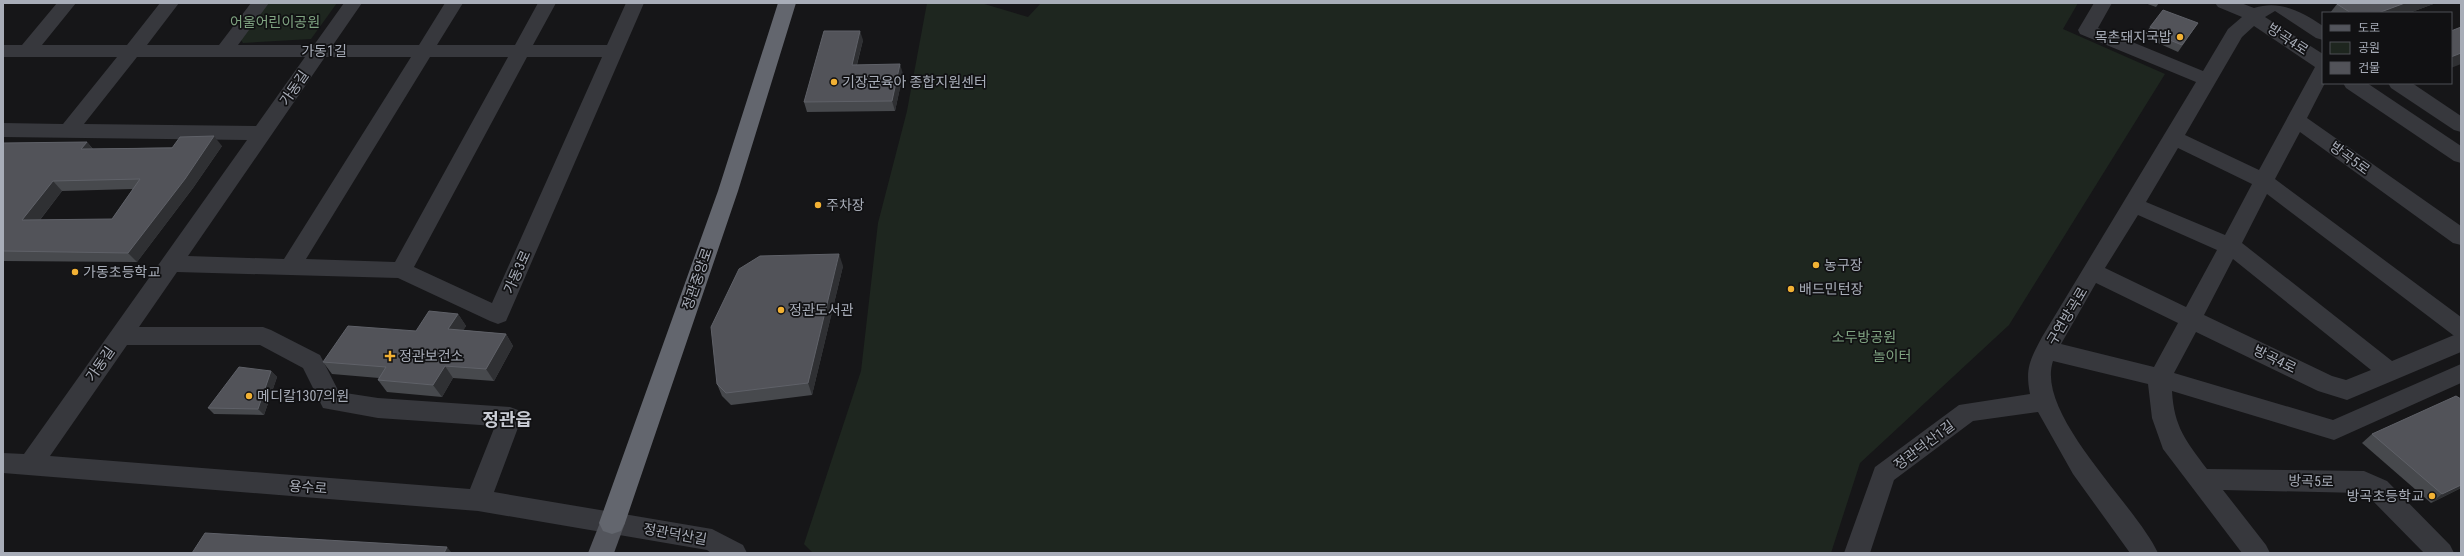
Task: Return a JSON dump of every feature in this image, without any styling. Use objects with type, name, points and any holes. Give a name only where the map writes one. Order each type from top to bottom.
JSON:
[{"type":"highway","name":"정관중앙로","points":[[612,523],[728,191],[787,3]]},
{"type":"main road","name":"정관중앙로","points":[[602,553],[612,523]]},
{"type":"street","points":[[27,51],[67,3]]},
{"type":"street","points":[[68,131],[170,3]]},
{"type":"street","points":[[224,51],[260,3]]},
{"type":"street","name":"가동길","points":[[30,465],[353,3]]},
{"type":"street","points":[[291,266],[454,3]]},
{"type":"street","points":[[171,264],[402,270],[547,3]]},
{"type":"street","name":"가동3로","points":[[402,270],[498,315],[636,3]]},
{"type":"street","points":[[2103,3],[2087,30],[2208,80]]},
{"type":"street","name":"방곡4로","points":[[2224,3],[2253,16],[2322,62]]},
{"type":"street","points":[[2275,3],[2322,33]]},
{"type":"street","name":"구연방곡로","points":[[2145,553],[2069,446],[2044,402],[2038,374],[2047,350],[2235,33],[2253,16],[2275,3]]},
{"type":"street","name":"가동1길","points":[[3,51],[614,51]]},
{"type":"street","points":[[2256,553],[2172,442],[2163,421],[2159,397],[2160,378],[2322,71]]},
{"type":"street","points":[[2354,84],[2461,156]]},
{"type":"street","points":[[2400,84],[2461,125]]},
{"type":"street","name":"방곡5로","points":[[2297,120],[2461,237]]},
{"type":"street","points":[[3,130],[262,133]]},
{"type":"street","points":[[2174,138],[2264,181],[2461,329]]},
{"type":"street","points":[[2134,205],[2230,246],[2390,372]]},
{"type":"street","name":"방곡4로","points":[[2093,272],[2326,384],[2347,390],[2461,342]]},
{"type":"street","points":[[120,336],[263,336],[312,362],[331,401],[378,408],[510,417],[478,500]]},
{"type":"street","points":[[2047,350],[2160,378],[2334,430],[2461,373]]},
{"type":"street","name":"정관덕산1길","points":[[1857,553],[1884,474],[1967,412],[2044,402]]},
{"type":"street","name":"용수로","points":[[3,463],[478,500],[612,523]]},
{"type":"street","name":"방곡5로","points":[[2200,479],[2364,482],[2378,489],[2441,553]]},
{"type":"street","name":"정관덕산길","points":[[612,523],[712,540],[734,553]]},
{"type":"green space","name":"어울어린이공원","points":[[265,3],[337,3],[311,39],[243,43],[239,37]]},
{"type":"green space","points":[[927,3],[981,3],[1028,17],[1041,3],[2078,3],[2063,29],[2165,74],[2009,325],[1860,463],[1831,553],[813,553],[804,544],[861,371],[878,223],[907,111]]},
{"type":"building","points":[[2405,3],[2381,12],[2349,12],[2337,4]]},
{"type":"building","points":[[2163,10],[2198,23],[2182,45],[2160,36],[2163,32],[2150,27]]},
{"type":"building","points":[[2461,27],[2461,53],[2452,57],[2452,31]]},
{"type":"building","name":"기장군육아 종합지원센터","points":[[824,31],[860,31],[852,65],[900,64],[892,101],[804,102]]},
{"type":"building","points":[[214,136],[185,179],[128,253],[3,251],[3,143],[87,142],[81,149],[172,148],[180,137]],"holes":[[[140,179],[112,219],[22,220],[53,181]]]},
{"type":"building","name":"정관도서관","points":[[839,254],[808,383],[726,393],[717,384],[711,327],[739,269],[760,256]]},
{"type":"building","points":[[429,311],[458,314],[448,329],[506,334],[486,369],[445,366],[433,385],[378,380],[386,367],[323,362],[348,326],[416,331]]},
{"type":"building","name":"메디칼1307의원","points":[[239,367],[271,371],[258,409],[208,408]]},
{"type":"building","points":[[2456,396],[2461,399],[2461,485],[2442,494],[2372,434]]},
{"type":"building","points":[[205,533],[447,547],[444,553],[192,553]]},
{"type":"place","name":"목촌돼지국밥","points":[[2180,37]]},
{"type":"place","name":"기장군육아 종합지원센터","points":[[834,82]]},
{"type":"place","name":"주차장","points":[[818,205]]},
{"type":"place","name":"농구장","points":[[1816,265]]},
{"type":"place","name":"가동초등학교","points":[[75,272]]},
{"type":"place","name":"배드민턴장","points":[[1791,289]]},
{"type":"place","name":"정관도서관","points":[[781,310]]},
{"type":"place","name":"정관보건소","points":[[390,356]]},
{"type":"place","name":"메디칼1307의원","points":[[249,396]]},
{"type":"place","name":"방곡초등학교","points":[[2432,496]]},
{"type":"district","name":"정관읍","points":[[507,419]]},
{"type":"park label","name":"소두방공원","points":[[1864,337]]},
{"type":"park label","name":"놀이터","points":[[1892,356]]}]
